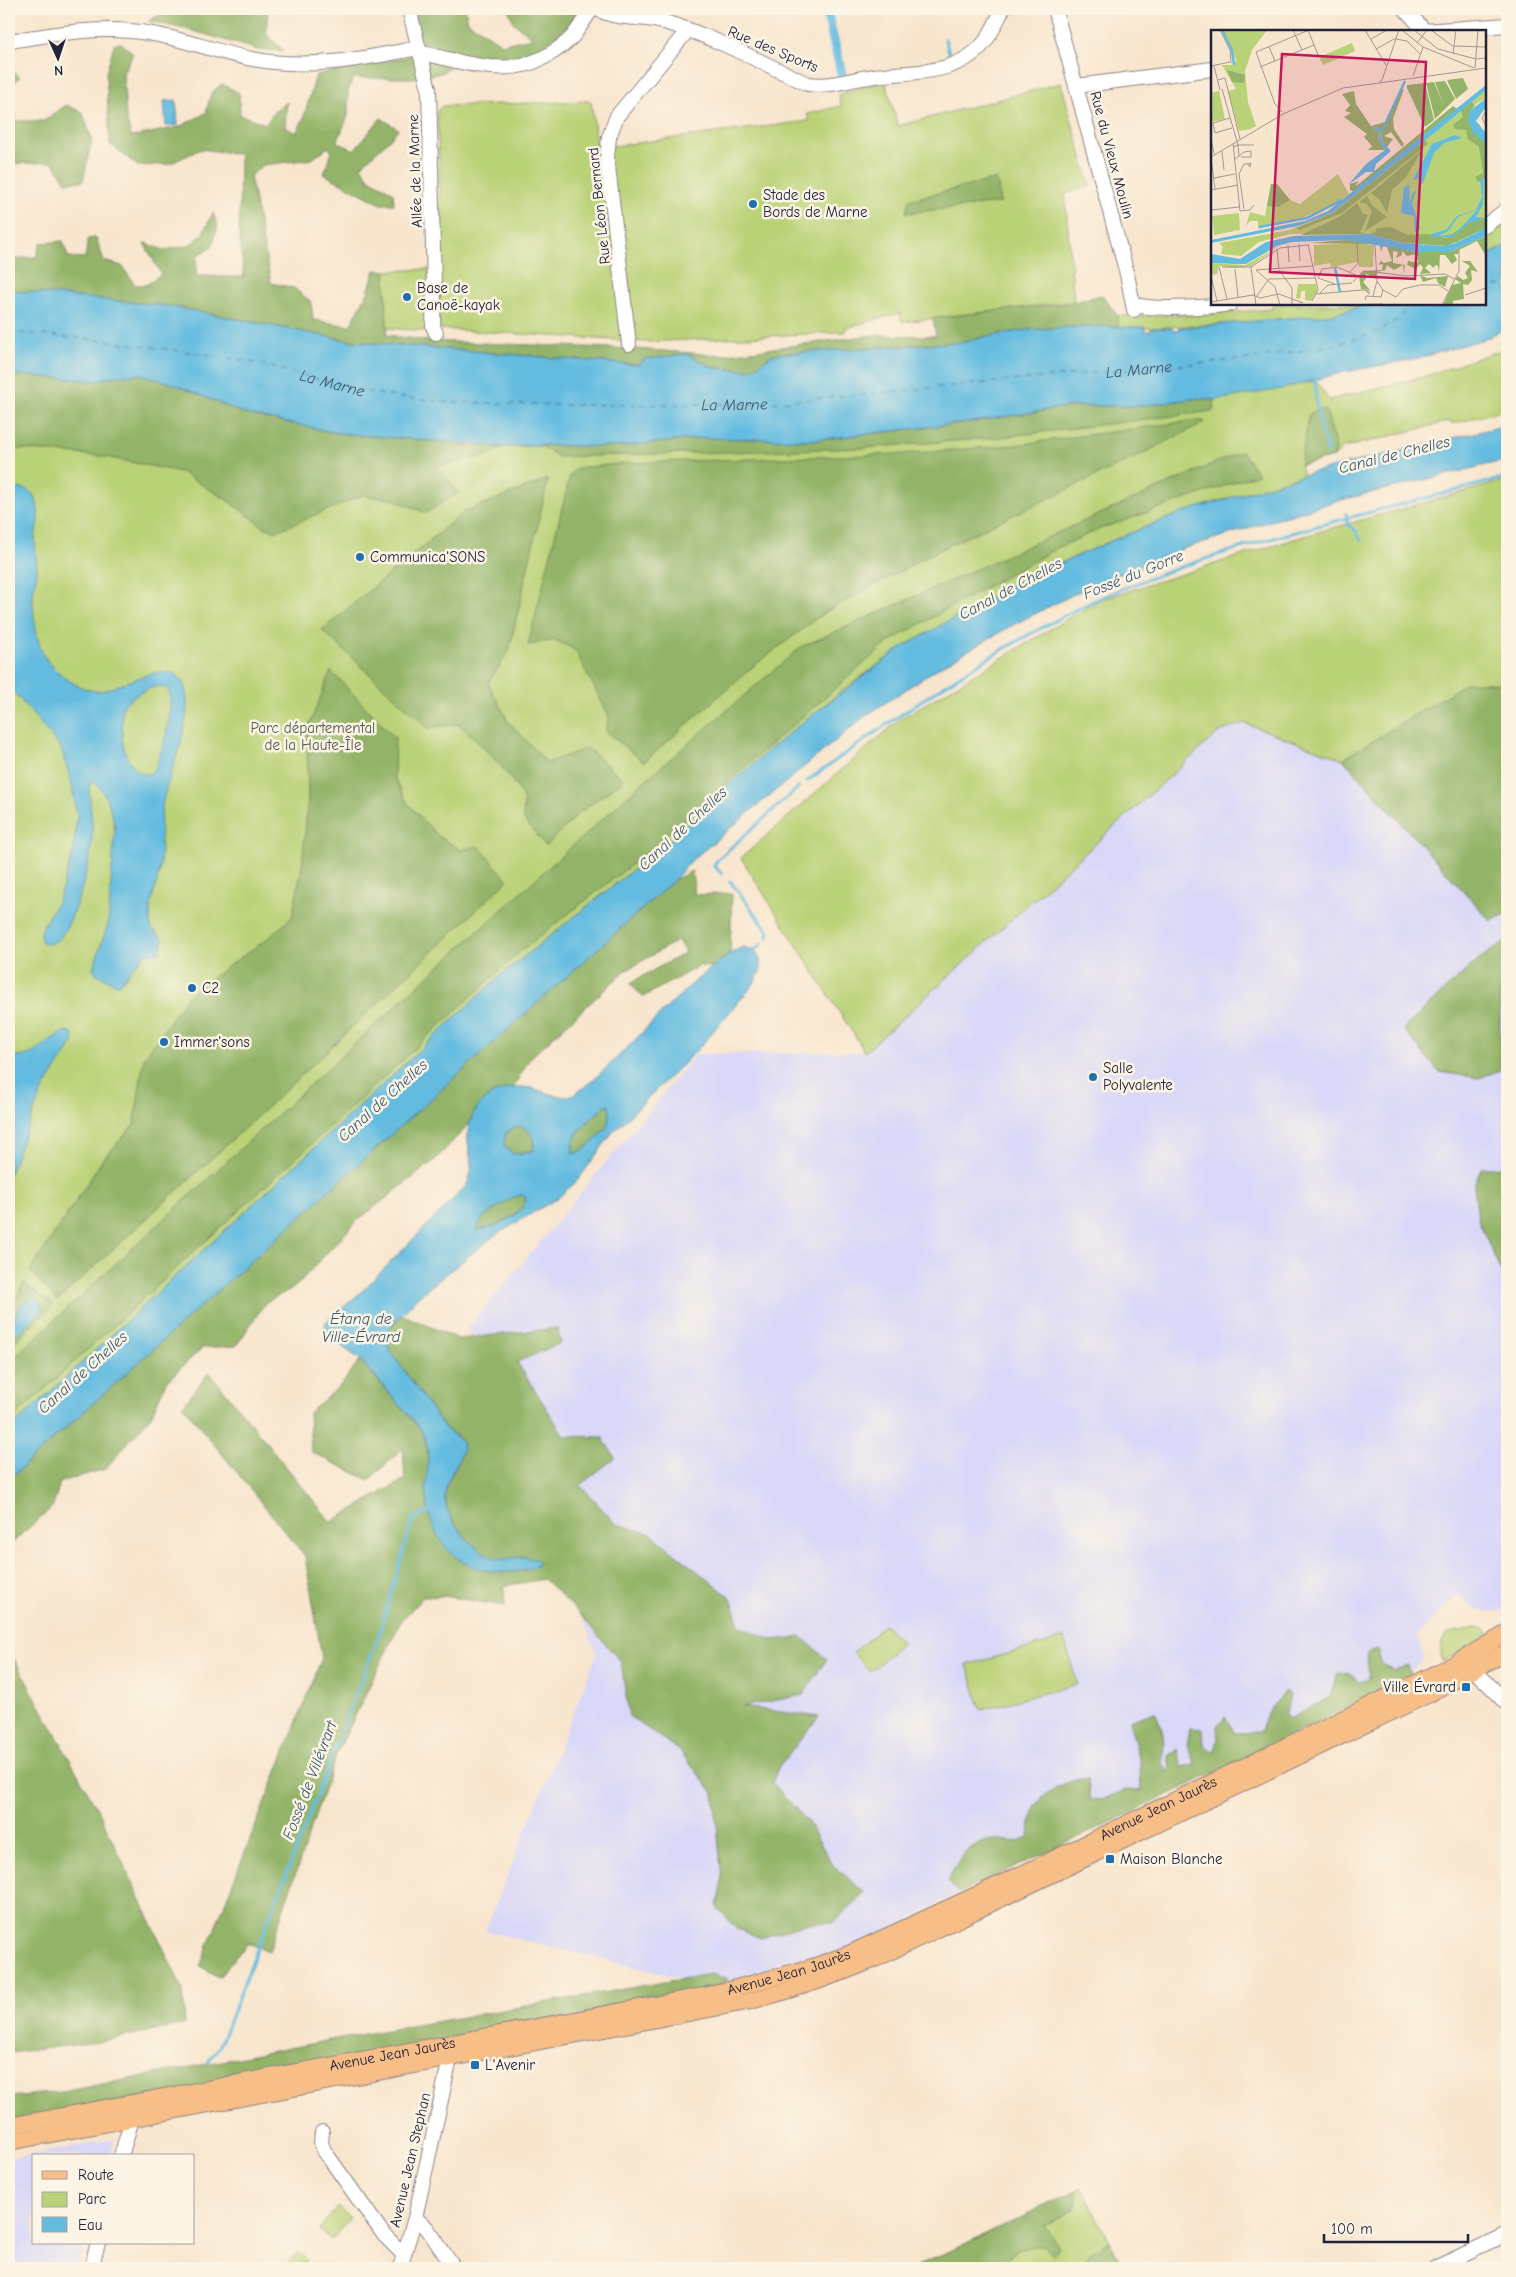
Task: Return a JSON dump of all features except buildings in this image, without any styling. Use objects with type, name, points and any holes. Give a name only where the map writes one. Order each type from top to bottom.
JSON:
[{"type":"main road","name":"Avenue Jean Jaurès","points":[[9,2126],[718,1993],[813,1968],[851,1953],[1068,1853],[1472,1655],[1507,1633]]},
{"type":"main road","name":"Avenue Jean Jaurès","points":[[9,2142],[746,2002],[794,1990],[834,1976],[1037,1882],[1475,1671],[1507,1652]]},
{"type":"street","name":"Allée de la Marne","points":[[409,9],[429,88],[434,286],[432,326],[436,333]]},
{"type":"street","points":[[9,41],[76,32],[129,30],[187,40],[251,59],[313,64],[419,50],[478,67],[517,67],[533,62],[560,48],[572,38],[592,9]]},
{"type":"street","name":"Rue des Sports","points":[[597,9],[606,14],[640,17],[688,30],[808,84],[822,86],[869,76],[930,71],[961,61],[976,51],[985,41],[1003,9]]},
{"type":"street","name":"Rue du Vieux Moulin","points":[[1055,9],[1127,274],[1133,307],[1211,305]]},
{"type":"street","points":[[1405,9],[1423,30]]},
{"type":"street","points":[[1438,30],[1507,25]]},
{"type":"street","name":"Rue Léon Bernard","points":[[629,344],[607,158],[608,137],[617,116],[688,30]]},
{"type":"street","points":[[1076,86],[1211,69]]},
{"type":"street","points":[[1486,225],[1507,209]]},
{"type":"street","points":[[1475,1671],[1507,1703]]},
{"type":"street","points":[[450,2058],[458,2049],[531,2034],[569,2021]]},
{"type":"street","name":"Avenue Jean Stephan","points":[[402,2262],[415,2218],[450,2058]]},
{"type":"street","points":[[122,2154],[132,2119]]},
{"type":"street","points":[[322,2132],[321,2144],[325,2152],[402,2262]]},
{"type":"street","points":[[415,2218],[427,2228],[454,2268]]},
{"type":"street","points":[[1436,2268],[1507,2234]]},
{"type":"street","points":[[91,2268],[98,2244]]},
{"type":"shaded area","points":[[1244,723],[1343,759],[1491,921],[1507,913],[1507,1608],[1496,1611],[1478,1611],[1458,1595],[1417,1636],[1424,1657],[1410,1671],[1411,1677],[1135,1811],[959,1893],[865,1943],[723,1988],[485,1931],[597,1654],[468,1328],[696,1054],[865,1052],[1219,732]]},
{"type":"shaded area","points":[[115,2139],[111,2154],[36,2154]]},
{"type":"shaded area","points":[[32,2155],[32,2244],[85,2244],[78,2268],[9,2268],[9,2159]]},
{"type":"green space","points":[[185,9],[239,9],[253,14],[256,9],[268,9],[266,34],[284,51],[259,50],[190,30],[148,21],[166,12]]},
{"type":"green space","points":[[411,9],[465,9],[468,22],[502,44],[533,38],[514,23],[508,9],[583,9],[568,26],[536,52],[499,62],[464,59],[441,73],[414,78],[353,78],[348,91],[348,116],[337,142],[354,150],[381,118],[398,129],[361,166],[369,179],[393,192],[394,204],[381,204],[324,174],[332,152],[328,147],[312,159],[263,165],[250,176],[271,283],[294,288],[311,302],[313,320],[350,326],[368,292],[375,270],[385,271],[387,335],[429,341],[635,349],[721,355],[873,335],[936,336],[933,318],[1074,302],[1102,295],[1118,316],[1118,327],[1040,329],[983,337],[964,342],[773,354],[751,370],[714,368],[687,354],[646,359],[638,365],[351,341],[169,306],[9,290],[9,259],[36,257],[41,243],[63,241],[68,257],[85,258],[88,239],[96,238],[104,261],[122,266],[135,285],[146,285],[161,274],[144,243],[164,250],[188,246],[202,235],[213,213],[218,226],[211,248],[197,255],[196,276],[244,277],[239,230],[240,154],[201,149],[169,164],[138,166],[110,144],[106,74],[114,44],[121,43],[133,53],[123,73],[126,117],[131,137],[179,127],[206,113],[211,93],[222,84],[239,93],[240,115],[266,124],[274,112],[287,102],[285,127],[296,133],[303,120],[316,75],[410,56]]},
{"type":"green space","points":[[11,70],[20,77],[11,86],[16,121],[44,121],[66,105],[82,112],[92,139],[83,181],[66,182],[53,162],[9,164],[9,72]]},
{"type":"green space","name":"Stade des Bords de Marne","points":[[885,81],[898,126],[1061,83],[1090,186],[1065,194],[1074,302],[902,322],[900,313],[845,328],[845,332],[646,342],[441,329],[438,315],[441,220],[437,111],[442,106],[591,101],[597,148],[809,121],[807,114],[841,106],[839,94]]},
{"type":"green space","points":[[997,179],[1000,203],[906,213],[909,200]]},
{"type":"green space","points":[[1507,221],[1507,245],[1486,256],[1486,236]]},
{"type":"green space","name":"Base de Canoë-kayak","points":[[429,269],[427,331],[387,328],[385,271]]},
{"type":"green space","points":[[1273,305],[1366,305],[1327,315],[1257,322],[1152,328],[1118,327],[1118,316],[1198,315],[1272,309]]},
{"type":"green space","name":"Parc départemental de la Haute-Île","points":[[1507,348],[1507,409],[1452,424],[1451,421],[1342,448],[1334,457],[1300,465],[1303,475],[1181,513],[1118,538],[1014,584],[901,648],[839,693],[718,793],[673,838],[500,976],[9,1430],[9,374],[414,439],[503,447],[814,440],[972,422],[1072,406],[1215,400],[1316,381],[1329,400],[1426,376]]},
{"type":"green space","points":[[9,374],[96,381],[109,377],[141,374],[176,385],[245,414],[337,433],[503,447],[488,455],[436,466],[459,492],[426,513],[395,500],[363,495],[277,531],[264,527],[227,500],[181,472],[100,456],[20,449],[9,453]]},
{"type":"green space","points":[[1199,398],[1215,400],[1213,411],[994,438],[862,448],[559,457],[539,445],[615,447],[704,438],[814,440],[972,422],[1072,406],[1140,406]]},
{"type":"green space","points":[[1316,410],[1326,410],[1336,447],[1334,457],[1300,465],[1309,415]]},
{"type":"green space","points":[[1197,420],[1205,422],[1138,456],[941,549],[825,612],[751,668],[644,762],[605,731],[609,716],[575,650],[556,640],[528,645],[570,476],[576,468],[629,463],[901,454],[1016,445]]},
{"type":"green space","points":[[1242,451],[1258,474],[1100,529],[1057,548],[890,641],[636,861],[522,950],[9,1422],[9,1362],[424,980],[641,784],[801,647]]},
{"type":"green space","points":[[548,479],[509,651],[488,683],[508,721],[547,763],[587,748],[624,780],[580,812],[546,846],[523,819],[524,803],[514,783],[476,740],[459,724],[428,728],[322,630],[464,512]]},
{"type":"green space","points":[[1507,480],[1507,913],[1491,921],[1343,759],[1244,723],[1219,732],[865,1052],[741,858],[900,719],[1099,600],[1304,536]]},
{"type":"green space","points":[[331,671],[395,738],[394,777],[408,804],[439,837],[462,850],[478,846],[508,880],[276,1099],[57,1301],[30,1271],[104,1158],[134,1125],[144,1058],[189,994],[267,939],[292,917],[302,867],[308,797],[307,731]]},
{"type":"green space","points":[[1468,682],[1507,684],[1507,913],[1491,921],[1343,759]]},
{"type":"green space","points":[[692,871],[695,895],[732,893],[730,953],[712,967],[699,966],[643,997],[630,983],[685,953],[678,940],[625,971],[530,1058],[513,1088],[495,1093],[485,1100],[476,1109],[469,1124],[436,1159],[358,1220],[295,1287],[266,1302],[236,1346],[202,1348],[166,1382],[151,1416],[105,1469],[60,1482],[53,1506],[9,1546],[9,1479],[674,880]]},
{"type":"green space","points":[[1507,940],[1507,985],[1500,992],[1500,1070],[1479,1078],[1439,1072],[1403,1029],[1476,961]]},
{"type":"green space","points":[[606,1105],[609,1106],[610,1111],[607,1126],[587,1147],[573,1154],[573,1145],[578,1132]]},
{"type":"green space","points":[[521,1126],[528,1130],[532,1136],[534,1143],[533,1151],[513,1154],[504,1146],[505,1138],[510,1130]]},
{"type":"green space","points":[[1507,1167],[1507,1276],[1503,1277],[1478,1219],[1474,1185],[1481,1168]]},
{"type":"green space","points":[[522,1195],[526,1198],[524,1204],[514,1216],[499,1224],[476,1231],[483,1217],[511,1198]]},
{"type":"green space","points":[[24,1283],[53,1305],[9,1347],[9,1313]]},
{"type":"green space","points":[[403,1315],[459,1339],[557,1328],[561,1343],[517,1362],[564,1436],[602,1437],[615,1458],[580,1485],[616,1524],[651,1534],[731,1598],[739,1626],[772,1640],[801,1637],[827,1659],[803,1695],[742,1707],[819,1717],[779,1766],[772,1783],[808,1822],[833,1865],[865,1893],[834,1922],[809,1923],[761,1938],[737,1929],[717,1907],[722,1880],[714,1794],[680,1751],[629,1716],[621,1662],[578,1612],[544,1579],[504,1586],[505,1606],[444,1596],[423,1597],[401,1621],[336,1755],[269,1951],[248,1943],[219,1977],[200,1966],[322,1658],[305,1556],[183,1406],[209,1372],[331,1522],[405,1479],[403,1448],[369,1480],[311,1452],[309,1413],[342,1384],[360,1360],[420,1429],[427,1445],[429,1462],[426,1496],[431,1520],[489,1572],[526,1570],[523,1557],[506,1560],[496,1559],[479,1549],[461,1532],[448,1512],[445,1492],[459,1461],[459,1438],[444,1427],[389,1349],[388,1338],[390,1329]]},
{"type":"green space","points":[[885,1624],[902,1643],[870,1672],[853,1653]]},
{"type":"green space","points":[[1483,1628],[1490,1634],[1442,1662],[1442,1644],[1447,1635]]},
{"type":"green space","points":[[1064,1638],[1077,1684],[981,1710],[967,1665]]},
{"type":"green space","points":[[9,1650],[101,1816],[183,1990],[185,2024],[97,2042],[9,2053]]},
{"type":"green space","points":[[1377,1650],[1382,1664],[1394,1671],[1407,1665],[1411,1677],[1135,1811],[959,1893],[948,1882],[959,1861],[975,1845],[991,1840],[1013,1842],[1029,1836],[1031,1819],[1040,1800],[1062,1785],[1071,1781],[1088,1778],[1090,1800],[1106,1798],[1125,1790],[1141,1791],[1140,1761],[1129,1721],[1155,1712],[1161,1726],[1163,1738],[1162,1764],[1168,1772],[1170,1768],[1168,1756],[1177,1749],[1182,1767],[1195,1764],[1187,1745],[1190,1728],[1203,1729],[1204,1745],[1214,1752],[1218,1741],[1217,1726],[1225,1717],[1235,1733],[1260,1732],[1267,1714],[1285,1691],[1290,1695],[1285,1716],[1290,1719],[1330,1697],[1337,1674],[1349,1672],[1360,1682],[1369,1679],[1367,1653]]},
{"type":"green space","points":[[711,1974],[728,1979],[723,1988],[9,2123],[9,2097],[62,2092],[336,2039]]},
{"type":"green space","points":[[1081,2187],[1123,2268],[915,2268],[1077,2190]]},
{"type":"green space","points":[[1077,2190],[1076,2207],[1064,2216],[1044,2225],[1059,2246],[1053,2254],[1043,2245],[1017,2249],[1002,2268],[996,2261],[986,2262],[989,2268],[915,2268]]},
{"type":"green space","points":[[337,2207],[350,2218],[331,2240],[319,2230]]},
{"type":"green space","points":[[1109,2240],[1123,2268],[1075,2268],[1084,2264],[1090,2252]]},
{"type":"green space","points":[[298,2252],[307,2260],[300,2268],[288,2268],[290,2265],[288,2263]]},
{"type":"water","points":[[176,100],[178,125],[166,126],[164,101]]},
{"type":"water","name":"La Marne","points":[[1507,245],[1507,326],[1488,338],[1415,359],[1344,372],[1282,389],[1215,400],[1199,398],[1140,406],[1072,406],[972,422],[814,440],[704,438],[615,447],[539,445],[503,447],[337,433],[245,414],[176,385],[141,374],[109,377],[96,381],[9,374],[9,290],[169,306],[351,341],[638,365],[645,359],[687,354],[714,368],[751,370],[773,354],[964,342],[1008,333],[1053,328],[1144,327],[1146,331],[1151,331],[1151,328],[1172,328],[1173,331],[1178,331],[1178,328],[1334,314],[1363,305],[1486,305],[1486,256]]},
{"type":"water","name":"Canal de Chelles","points":[[1507,425],[1507,460],[1333,502],[1182,549],[1084,589],[1011,626],[941,666],[864,717],[692,860],[674,880],[9,1479],[9,1430],[500,976],[673,838],[718,793],[799,725],[901,648],[1014,584],[1118,538],[1181,513],[1310,473]]},
{"type":"water","points":[[20,488],[25,489],[32,494],[37,503],[38,518],[35,539],[37,576],[33,595],[33,608],[41,649],[53,667],[74,684],[90,690],[108,689],[159,672],[170,673],[179,677],[185,688],[187,701],[184,730],[163,801],[159,873],[150,914],[151,928],[163,939],[160,952],[145,954],[118,985],[97,974],[93,969],[108,924],[115,830],[106,797],[94,782],[89,783],[92,830],[91,848],[76,905],[71,919],[59,939],[49,944],[42,942],[40,935],[44,924],[58,901],[73,853],[77,816],[72,785],[61,748],[9,686],[10,494]],"holes":[[[160,686],[168,689],[170,707],[164,744],[152,773],[142,774],[131,763],[125,751],[122,737],[122,709],[129,700],[145,690]]]},
{"type":"water","name":"Étang de Ville-Évrard","points":[[743,947],[755,951],[760,959],[761,970],[753,985],[698,1049],[612,1133],[578,1180],[558,1198],[494,1236],[426,1290],[392,1324],[387,1337],[389,1349],[444,1427],[463,1443],[460,1456],[446,1485],[445,1492],[448,1512],[454,1522],[469,1541],[487,1554],[499,1559],[524,1557],[539,1562],[537,1566],[514,1572],[490,1571],[474,1567],[454,1556],[446,1548],[431,1519],[426,1496],[427,1446],[420,1429],[361,1360],[334,1340],[326,1329],[325,1323],[361,1292],[466,1186],[471,1168],[468,1131],[470,1121],[480,1104],[500,1091],[515,1087],[530,1088],[557,1096],[574,1095],[607,1067],[684,991]],"holes":[[[606,1105],[609,1106],[610,1111],[607,1126],[587,1147],[573,1154],[573,1146],[578,1132]],[[521,1126],[528,1130],[534,1143],[533,1151],[513,1154],[504,1146],[505,1134],[514,1127]],[[522,1195],[526,1198],[524,1205],[514,1216],[499,1224],[477,1230],[483,1217],[511,1198]]]},
{"type":"water","points":[[65,1031],[72,1033],[74,1041],[41,1093],[9,1175],[9,1057],[19,1057],[34,1052]]},
{"type":"water","points":[[34,1297],[41,1304],[43,1310],[12,1338],[9,1337],[9,1331],[21,1304]]},
{"type":"waterway","points":[[826,9],[842,75]]},
{"type":"waterway","points":[[945,39],[951,59]]},
{"type":"waterway","points":[[1316,376],[1317,406],[1328,453]]},
{"type":"waterway","name":"Fossé du Gorre","points":[[807,781],[954,679],[1015,642],[1096,600],[1196,562],[1247,546],[1507,477]]},
{"type":"waterway","points":[[1346,513],[1348,525],[1356,531],[1361,540]]},
{"type":"waterway","name":"Fossé du Gorre","points":[[722,874],[714,866],[717,860],[799,787]]},
{"type":"waterway","name":"Fossé du Gorre","points":[[730,881],[769,932],[768,937]]},
{"type":"waterway","name":"Fossé du Gorre","points":[[752,954],[762,943]]},
{"type":"waterway","name":"Fossé de Villévrart","points":[[208,2062],[220,2045],[378,1638],[413,1518],[432,1511]]},
{"type":"ferry route","points":[[1486,287],[1507,285]]},
{"type":"ferry route","points":[[9,332],[108,341],[210,355],[257,363],[364,391],[397,397],[447,402],[560,405],[758,404],[1246,359],[1281,354],[1322,347],[1378,331],[1397,319],[1409,305]]},
{"type":"place","name":"Stade des Bords de Marne","points":[[753,204]]},
{"type":"place","name":"Base de Canoë-kayak","points":[[407,297]]},
{"type":"place","name":"Communica'SONS","points":[[360,557]]},
{"type":"place","name":"C2","points":[[192,988]]},
{"type":"place","name":"Immer'sons","points":[[164,1042]]},
{"type":"place","name":"Salle Polyvalente","points":[[1093,1077]]},
{"type":"place","name":"Ville Évrard","points":[[1466,1687]]},
{"type":"place","name":"Maison Blanche","points":[[1110,1859]]},
{"type":"place","name":"L'Avenir","points":[[475,2065]]}]
